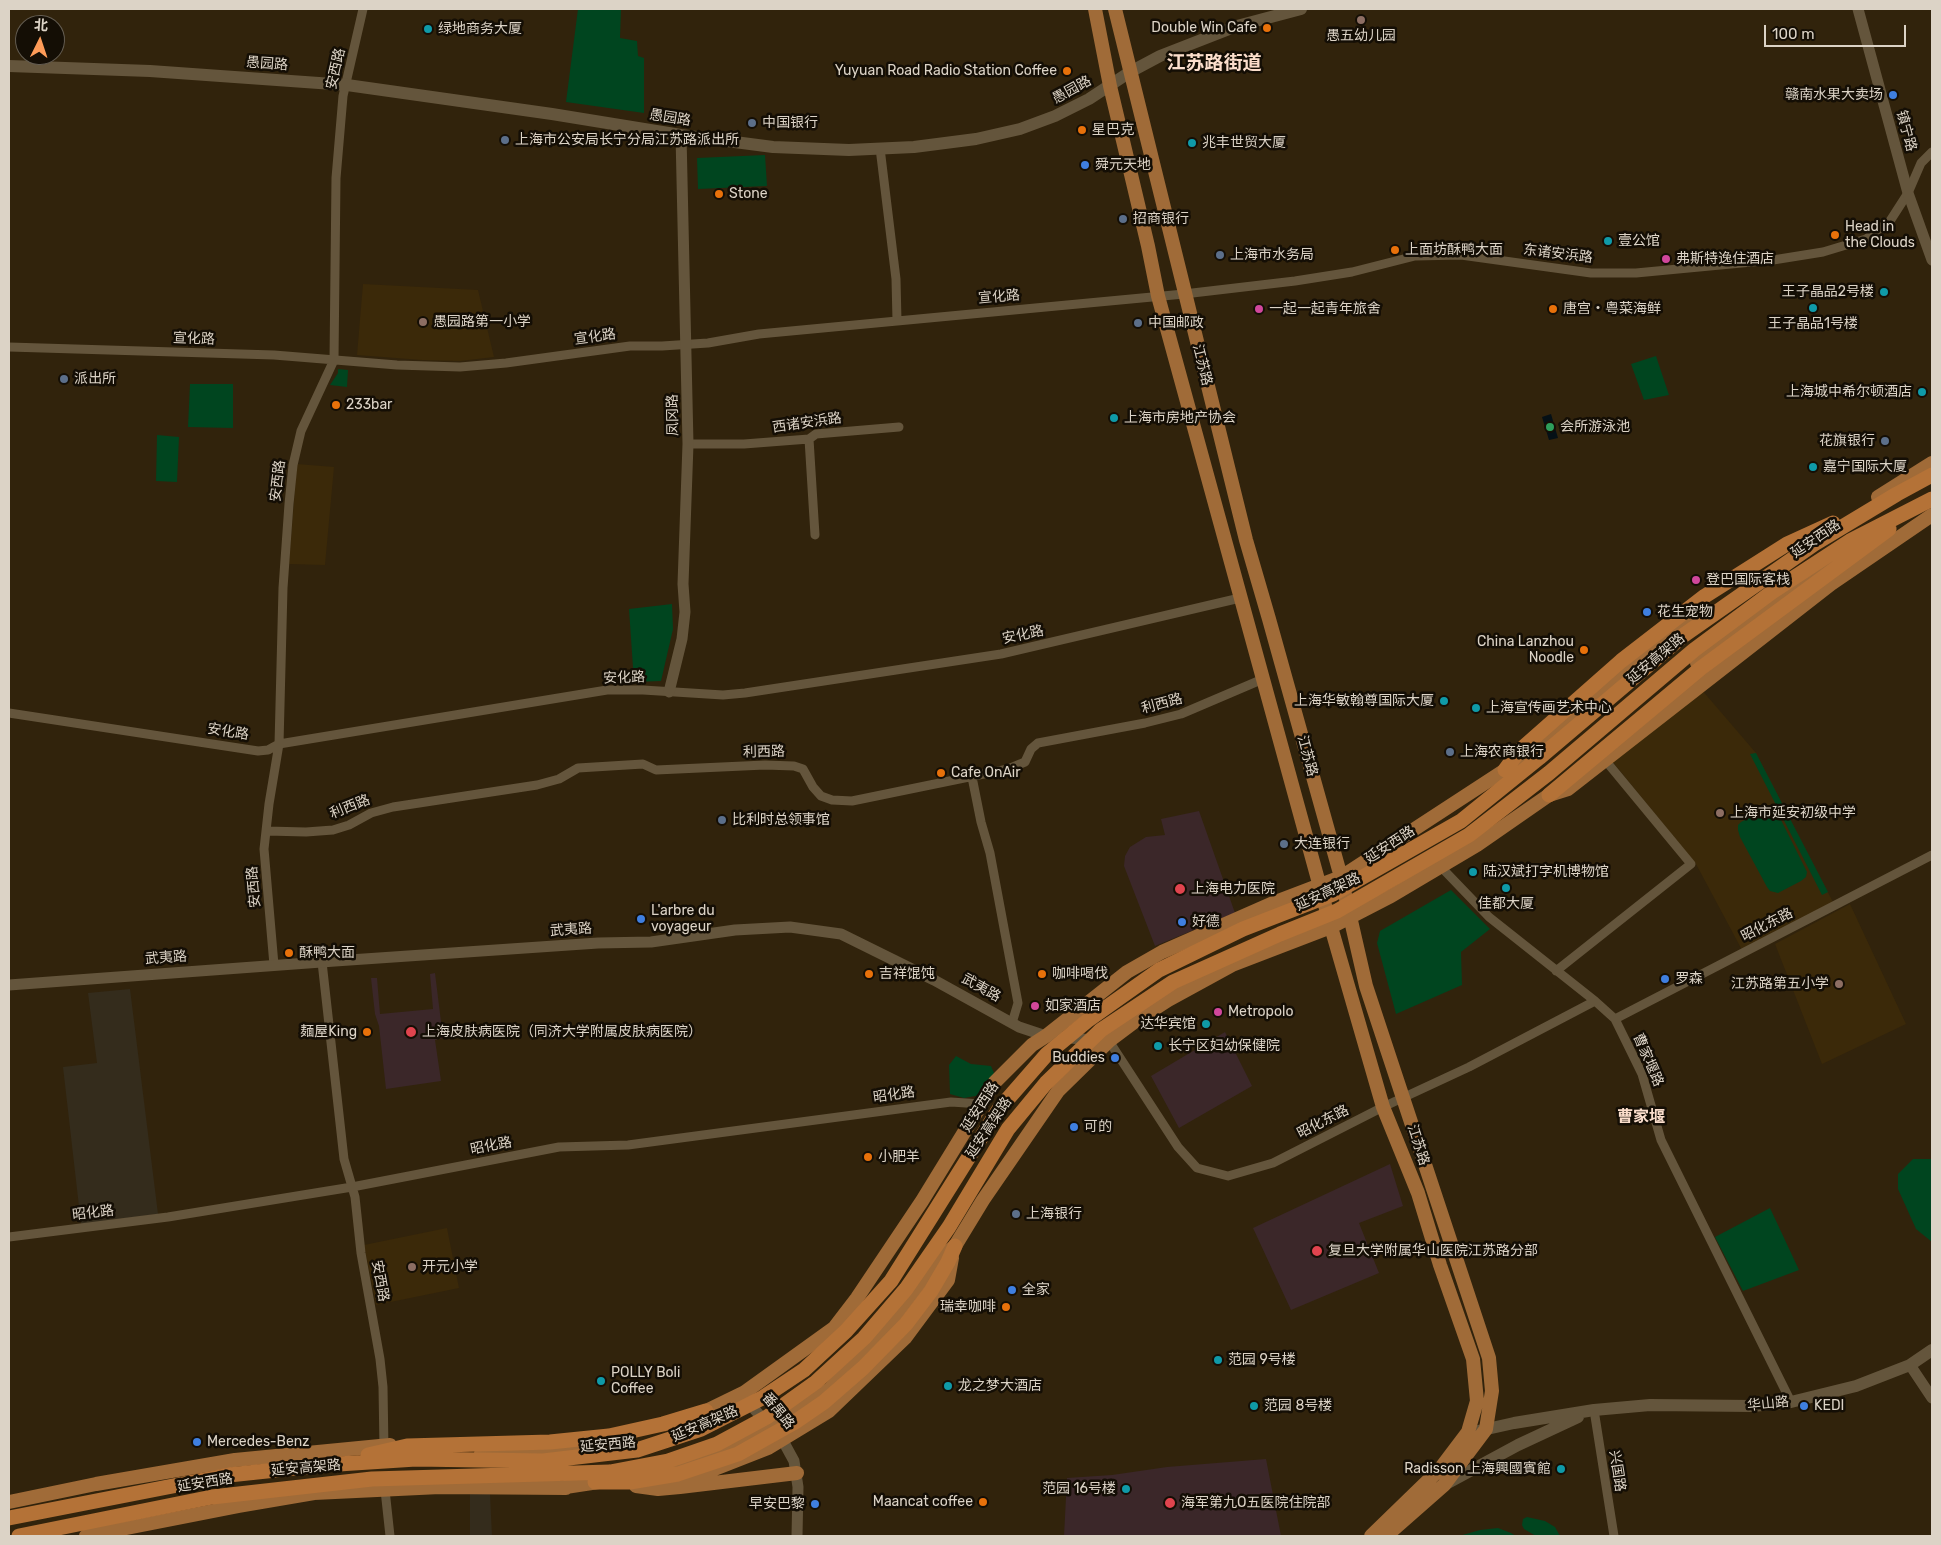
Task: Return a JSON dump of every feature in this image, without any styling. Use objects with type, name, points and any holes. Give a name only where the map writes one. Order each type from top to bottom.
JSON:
[{"type":"highway","name":"延安高架路","points":[[9,1518],[79,1506],[229,1475],[416,1459],[543,1461],[637,1450],[701,1429],[762,1398],[804,1370],[846,1331],[891,1281],[999,1109],[1047,1054],[1087,1021],[1159,970],[1243,929],[1332,894],[1461,821],[1539,758],[1684,635],[1814,544],[1932,475]]},
{"type":"highway","points":[[1505,770],[1519,751],[1621,660],[1705,596],[1787,544],[1897,494]]},
{"type":"highway","name":"延安高架路","points":[[19,1536],[212,1497],[372,1479],[559,1481],[668,1461],[717,1444],[767,1417],[816,1382],[864,1338],[906,1289],[949,1227],[1008,1129],[1046,1083],[1101,1030],[1173,982],[1280,934],[1338,911],[1469,835],[1549,773],[1694,650],[1772,592],[1850,541],[1932,501]]},
{"type":"highway","points":[[1549,795],[1600,758],[1701,668],[1846,562],[1912,511]]},
{"type":"highway","points":[[559,1481],[630,1482],[678,1474],[738,1454],[795,1422],[824,1402],[863,1368],[906,1324],[948,1262],[955,1246]]},
{"type":"highway","points":[[323,1466],[406,1446],[550,1442],[600,1437],[706,1411]]},
{"type":"highway","points":[[9,1510],[79,1506]]},
{"type":"main road","name":"江苏路","points":[[1095,9],[1110,86],[1158,296],[1331,927],[1383,1107],[1418,1193],[1472,1359],[1477,1401],[1468,1432]]},
{"type":"main road","name":"江苏路","points":[[1114,9],[1246,540],[1341,877],[1366,986],[1489,1358],[1492,1392],[1486,1429],[1444,1486]]},
{"type":"main road","name":"愚园路","points":[[9,66],[150,72],[347,85],[552,114],[681,135],[774,147],[849,150],[914,147],[976,139],[1020,129],[1055,116],[1089,100],[1130,72],[1160,56],[1207,36],[1301,9]]},
{"type":"main road","name":"延安西路","points":[[9,1514],[384,1451],[531,1452],[636,1444],[690,1427],[706,1411],[745,1392],[834,1328],[857,1298],[922,1201],[995,1082],[1032,1045],[1127,972],[1162,952],[1278,901],[1341,877],[1505,770],[1659,643],[1932,463]]},
{"type":"main road","name":"延安西路","points":[[559,1481],[587,1489],[636,1486],[689,1479],[768,1448],[829,1411],[905,1338],[948,1280],[955,1246],[983,1200],[1058,1091],[1110,1041],[1168,1000],[1232,965],[1331,927],[1441,867],[1477,845],[1549,795],[1565,775],[1754,615],[1877,532],[1932,501]]},
{"type":"main road","points":[[1600,758],[1810,600],[1932,515]]},
{"type":"main road","points":[[1800,584],[1810,600]]},
{"type":"main road","points":[[1735,631],[1748,647]]},
{"type":"main road","name":"延安西路","points":[[86,1536],[314,1493],[642,1476],[714,1455],[771,1427],[830,1389],[894,1317],[938,1259],[955,1246]]},
{"type":"main road","name":"华山路","points":[[1468,1432],[1594,1410],[1650,1405],[1753,1406],[1792,1402],[1856,1386],[1910,1364],[1932,1350]]},
{"type":"main road","name":"华山路","points":[[1386,1536],[1444,1486],[1518,1446],[1594,1410]]},
{"type":"main road","points":[[9,1502],[96,1484],[234,1460],[384,1451],[607,1431],[657,1419],[706,1411]]},
{"type":"main road","points":[[1371,1536],[1440,1469],[1468,1432]]},
{"type":"main road","points":[[636,1486],[665,1488],[797,1473]]},
{"type":"main road","points":[[156,1474],[202,1483]]},
{"type":"street","name":"安西路","points":[[274,965],[264,849],[270,796],[279,744],[283,588],[293,465],[301,431],[334,360],[336,178],[342,109],[363,9]]},
{"type":"street","name":"镇宁路","points":[[1858,9],[1908,193],[1932,260]]},
{"type":"street","name":"凤冈路","points":[[669,692],[682,639],[685,612],[682,584],[688,444],[681,135]]},
{"type":"street","points":[[880,148],[896,279],[897,321]]},
{"type":"street","name":"东诸安浜路","points":[[1184,294],[1295,281],[1352,272],[1415,256],[1461,255],[1591,273],[1636,273],[1773,260],[1823,252],[1866,239],[1890,221],[1908,193],[1921,163],[1932,152]]},
{"type":"street","name":"宣化路","points":[[9,347],[244,354],[418,367],[460,368],[630,346],[685,345],[759,334],[1184,294]]},
{"type":"street","name":"西诸安浜路","points":[[688,444],[744,444],[809,439],[816,434],[899,426]]},
{"type":"street","points":[[809,439],[815,535]]},
{"type":"street","name":"安化路","points":[[9,713],[258,751],[268,750],[279,744],[607,690],[634,689],[723,695],[769,690],[1001,654],[1240,598]]},
{"type":"street","name":"利西路","points":[[267,831],[315,832],[334,830],[382,809],[552,782],[578,768],[643,764],[656,770],[765,765],[794,766],[803,770],[821,796],[845,802],[972,777],[1019,765],[1028,759],[1034,746],[1043,741],[1172,717],[1262,679]]},
{"type":"street","points":[[1556,971],[1691,864],[1600,758]]},
{"type":"street","points":[[972,777],[981,822],[990,853],[1018,1003],[1012,1023]]},
{"type":"street","name":"昭化东路","points":[[1615,1019],[1932,855]]},
{"type":"street","name":"曹家堰路","points":[[1441,867],[1489,917],[1615,1019],[1642,1074],[1661,1140],[1792,1402]]},
{"type":"street","name":"武夷路","points":[[9,985],[598,943],[651,942],[735,930],[790,926],[841,934],[941,984],[1012,1023],[1046,1036],[1110,1041]]},
{"type":"street","name":"安西路","points":[[322,962],[344,1159],[352,1187],[380,1359],[383,1387],[384,1451]]},
{"type":"street","name":"昭化东路","points":[[1110,1041],[1178,1146],[1198,1168],[1228,1176],[1273,1164],[1383,1107],[1469,1067],[1595,1001]]},
{"type":"street","name":"昭化路","points":[[9,1237],[168,1217],[352,1187],[559,1147],[628,1144],[951,1102],[981,1104]]},
{"type":"street","points":[[1910,1364],[1932,1398]]},
{"type":"street","name":"番禺路","points":[[745,1392],[755,1410],[782,1439],[794,1461],[797,1473],[797,1536]]},
{"type":"street","name":"兴国路","points":[[1594,1410],[1614,1536]]},
{"type":"street","points":[[385,1490],[390,1536]]},
{"type":"shaded area","name":"愚园路第一小学","points":[[363,284],[478,290],[494,357],[460,361],[357,355]]},
{"type":"shaded area","name":"会所游泳池","points":[[1551,414],[1558,438],[1549,440],[1542,417]]},
{"type":"shaded area","points":[[297,464],[334,467],[325,565],[289,564]]},
{"type":"shaded area","name":"上海市延安初级中学","points":[[1701,689],[1756,753],[1833,902],[1742,950],[1696,864],[1612,761]]},
{"type":"shaded area","name":"上海电力医院","points":[[1199,811],[1235,913],[1155,946],[1124,866],[1125,856],[1130,847],[1146,837],[1165,835],[1161,819]]},
{"type":"shaded area","name":"江苏路第五小学","points":[[1850,904],[1906,1024],[1822,1064],[1775,944]]},
{"type":"shaded area","name":"上海皮肤病医院（同济大学附属皮肤病医院）","points":[[435,973],[443,1038],[435,1040],[441,1081],[386,1089],[371,978],[377,978],[380,1014],[433,1009],[430,974]]},
{"type":"shaded area","points":[[130,989],[158,1214],[81,1224],[63,1067],[97,1063],[88,993]]},
{"type":"shaded area","points":[[1225,1032],[1252,1086],[1179,1128],[1151,1076]]},
{"type":"shaded area","name":"复旦大学附属华山医院江苏路分部","points":[[1390,1164],[1403,1206],[1359,1223],[1379,1273],[1291,1310],[1253,1228]]},
{"type":"shaded area","name":"开元小学","points":[[447,1228],[459,1288],[376,1305],[364,1245]]},
{"type":"shaded area","name":"海军第九O五医院住院部","points":[[1266,1459],[1281,1536],[1064,1536],[1067,1478]]},
{"type":"shaded area","points":[[470,1494],[490,1494],[492,1536],[470,1536]]},
{"type":"green space","points":[[578,9],[621,9],[620,38],[637,41],[638,56],[644,58],[644,113],[566,102]]},
{"type":"green space","points":[[765,155],[767,186],[698,189],[697,158]]},
{"type":"green space","points":[[1656,356],[1669,395],[1644,400],[1631,364]]},
{"type":"green space","points":[[338,369],[348,370],[347,387],[330,385],[338,373]]},
{"type":"green space","points":[[190,384],[233,384],[233,428],[188,427]]},
{"type":"green space","points":[[157,435],[179,437],[177,482],[156,481]]},
{"type":"green space","points":[[672,604],[673,629],[661,681],[634,682],[629,609]]},
{"type":"green space","points":[[1756,753],[1828,892],[1822,895],[1750,754]]},
{"type":"green space","points":[[1770,808],[1778,814],[1807,872],[1806,877],[1801,881],[1778,893],[1770,891],[1767,887],[1738,830],[1738,825],[1741,822]]},
{"type":"green space","points":[[1451,890],[1490,929],[1461,952],[1462,985],[1396,1014],[1377,943],[1380,931]]},
{"type":"green space","points":[[956,1056],[971,1064],[991,1066],[994,1073],[981,1095],[964,1098],[950,1094],[949,1065]]},
{"type":"green space","points":[[1913,1159],[1932,1159],[1932,1242],[1916,1229],[1898,1189],[1898,1174]]},
{"type":"green space","points":[[1770,1208],[1799,1270],[1743,1291],[1715,1237]]},
{"type":"green space","points":[[1527,1517],[1545,1521],[1555,1527],[1560,1536],[1536,1536],[1524,1529],[1522,1525],[1523,1519]]},
{"type":"green space","points":[[1498,1528],[1516,1536],[1459,1536],[1480,1530]]},
{"type":"place","name":"愚五幼儿园","points":[[1361,20]]},
{"type":"place","name":"Double Win Cafe","points":[[1267,28]]},
{"type":"place","name":"绿地商务大厦","points":[[428,29]]},
{"type":"place","name":"Yuyuan Road Radio Station Coffee","points":[[1067,71]]},
{"type":"place","name":"赣南水果大卖场","points":[[1893,95]]},
{"type":"place","name":"中国银行","points":[[752,123]]},
{"type":"place","name":"星巴克","points":[[1082,130]]},
{"type":"place","name":"上海市公安局长宁分局江苏路派出所","points":[[505,140]]},
{"type":"place","name":"兆丰世贸大厦","points":[[1192,143]]},
{"type":"place","name":"舜元天地","points":[[1085,165]]},
{"type":"place","name":"Stone","points":[[719,194]]},
{"type":"place","name":"招商银行","points":[[1123,219]]},
{"type":"place","name":"Head in the Clouds","points":[[1835,235]]},
{"type":"place","name":"壹公馆","points":[[1608,241]]},
{"type":"place","name":"上面坊酥鸭大面","points":[[1395,250]]},
{"type":"place","name":"上海市水务局","points":[[1220,255]]},
{"type":"place","name":"弗斯特逸住酒店","points":[[1666,259]]},
{"type":"place","name":"王子晶品2号楼","points":[[1884,292]]},
{"type":"place","name":"王子晶品1号楼","points":[[1813,308]]},
{"type":"place","name":"一起一起青年旅舍","points":[[1259,309]]},
{"type":"place","name":"唐宫・粤菜海鲜","points":[[1553,309]]},
{"type":"place","name":"愚园路第一小学","points":[[423,322]]},
{"type":"place","name":"中国邮政","points":[[1138,323]]},
{"type":"place","name":"派出所","points":[[64,379]]},
{"type":"place","name":"上海城中希尔顿酒店","points":[[1922,392]]},
{"type":"place","name":"233bar","points":[[336,405]]},
{"type":"place","name":"上海市房地产协会","points":[[1114,418]]},
{"type":"place","name":"会所游泳池","points":[[1550,427]]},
{"type":"place","name":"花旗银行","points":[[1885,441]]},
{"type":"place","name":"嘉宁国际大厦","points":[[1813,467]]},
{"type":"place","name":"登巴国际客栈","points":[[1696,580]]},
{"type":"place","name":"花生宠物","points":[[1647,612]]},
{"type":"place","name":"China Lanzhou Noodle","points":[[1584,650]]},
{"type":"place","name":"上海华敏翰尊国际大厦","points":[[1444,701]]},
{"type":"place","name":"上海宣传画艺术中心","points":[[1476,708]]},
{"type":"place","name":"上海农商银行","points":[[1450,752]]},
{"type":"place","name":"Cafe OnAir","points":[[941,773]]},
{"type":"place","name":"上海市延安初级中学","points":[[1720,813]]},
{"type":"place","name":"比利时总领事馆","points":[[722,820]]},
{"type":"place","name":"大连银行","points":[[1284,844]]},
{"type":"place","name":"陆汉斌打字机博物馆","points":[[1473,872]]},
{"type":"place","name":"佳都大厦","points":[[1506,888]]},
{"type":"place","name":"上海电力医院","points":[[1180,889]]},
{"type":"place","name":"L'arbre du voyageur","points":[[641,919]]},
{"type":"place","name":"好德","points":[[1182,922]]},
{"type":"place","name":"酥鸭大面","points":[[289,953]]},
{"type":"place","name":"吉祥馄饨","points":[[869,974]]},
{"type":"place","name":"咖啡喝伐","points":[[1042,974]]},
{"type":"place","name":"罗森","points":[[1665,979]]},
{"type":"place","name":"江苏路第五小学","points":[[1839,984]]},
{"type":"place","name":"如家酒店","points":[[1035,1006]]},
{"type":"place","name":"Metropolo","points":[[1218,1012]]},
{"type":"place","name":"达华宾馆","points":[[1206,1024]]},
{"type":"place","name":"麺屋King","points":[[367,1032]]},
{"type":"place","name":"上海皮肤病医院（同济大学附属皮肤病医院）","points":[[411,1032]]},
{"type":"place","name":"长宁区妇幼保健院","points":[[1158,1046]]},
{"type":"place","name":"Buddies","points":[[1115,1058]]},
{"type":"place","name":"可的","points":[[1074,1127]]},
{"type":"place","name":"小肥羊","points":[[868,1157]]},
{"type":"place","name":"上海银行","points":[[1016,1214]]},
{"type":"place","name":"复旦大学附属华山医院江苏路分部","points":[[1317,1251]]},
{"type":"place","name":"开元小学","points":[[412,1267]]},
{"type":"place","name":"全家","points":[[1012,1290]]},
{"type":"place","name":"瑞幸咖啡","points":[[1006,1307]]},
{"type":"place","name":"范园 9号楼","points":[[1218,1360]]},
{"type":"place","name":"POLLY Boli Coffee","points":[[601,1381]]},
{"type":"place","name":"龙之梦大酒店","points":[[948,1386]]},
{"type":"place","name":"范园 8号楼","points":[[1254,1406]]},
{"type":"place","name":"KEDI","points":[[1804,1406]]},
{"type":"place","name":"Mercedes-Benz","points":[[197,1442]]},
{"type":"place","name":"Radisson 上海興國賓館","points":[[1561,1469]]},
{"type":"place","name":"范园 16号楼","points":[[1126,1489]]},
{"type":"place","name":"Maancat coffee","points":[[983,1502]]},
{"type":"place","name":"海军第九O五医院住院部","points":[[1170,1503]]},
{"type":"place","name":"早安巴黎","points":[[815,1504]]},
{"type":"district","name":"江苏路街道","points":[[1214,64]]},
{"type":"district","name":"曹家堰","points":[[1641,1117]]}]
